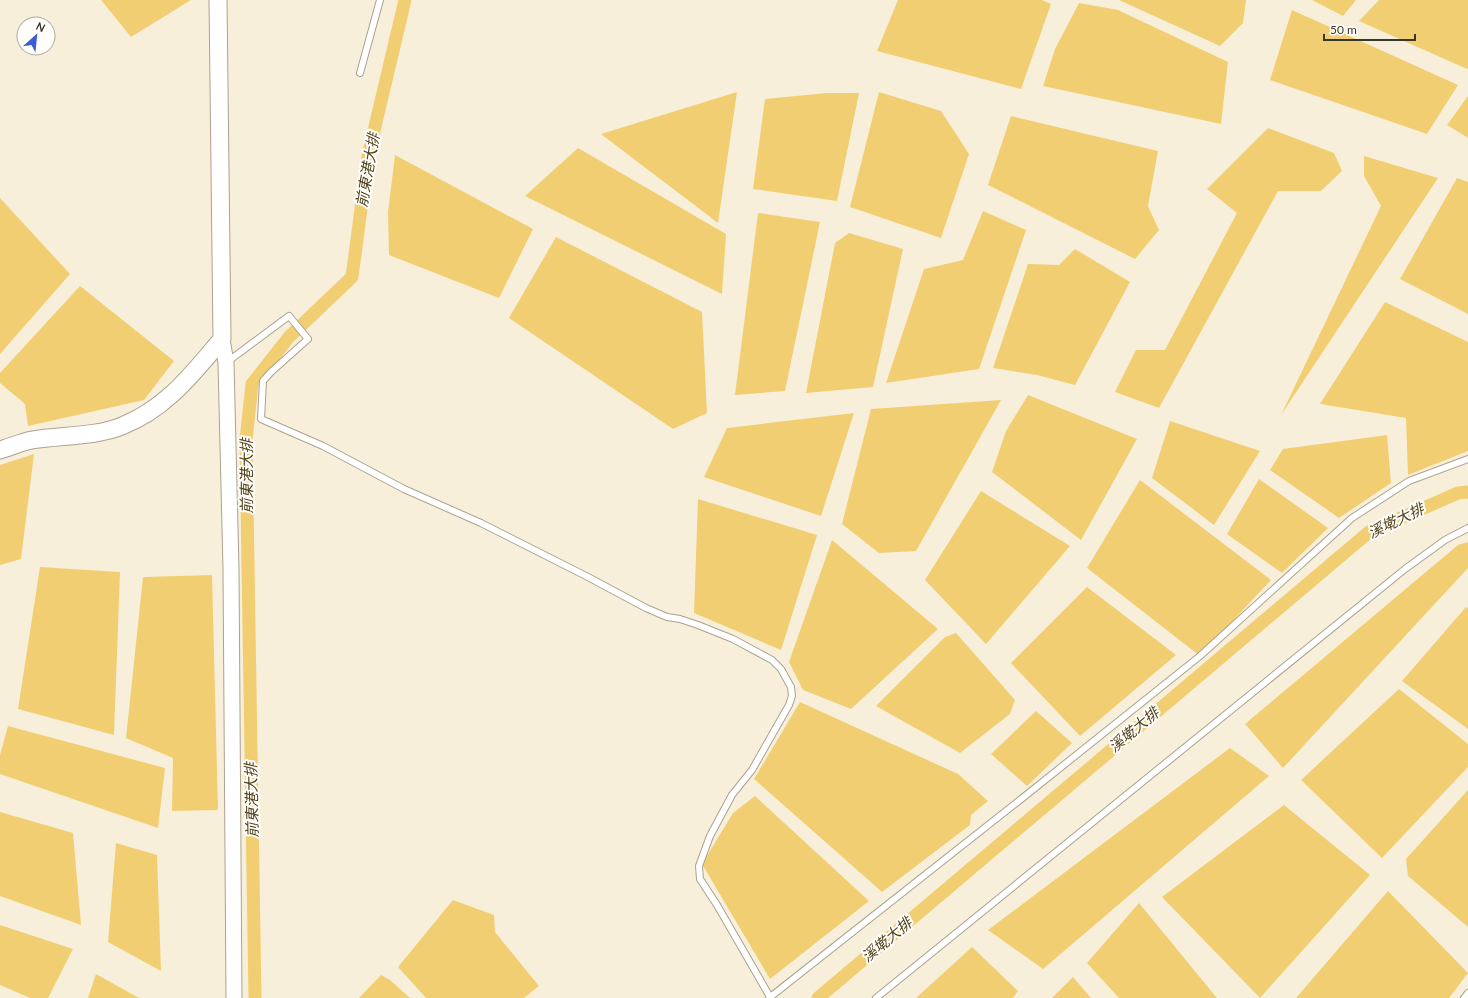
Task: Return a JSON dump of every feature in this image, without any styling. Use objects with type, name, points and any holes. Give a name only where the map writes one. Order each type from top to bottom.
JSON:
[{"type":"main road","points":[[0,450],[32,440],[88,434],[121,426],[149,413],[177,391],[222,339],[218,0]]},
{"type":"street","points":[[222,339],[226,363],[231,569],[234,998]]},
{"type":"lane","points":[[360,72],[380,0]]},
{"type":"lane","points":[[226,363],[289,316],[308,339],[263,381],[261,419],[323,446],[404,489],[480,523],[646,608],[667,617],[680,619],[698,625],[733,639],[772,660],[781,669],[791,687],[792,696],[789,705],[752,770],[732,795],[710,836],[699,866],[700,879],[717,905],[769,998],[1200,656],[1352,518],[1409,481],[1468,458]]},
{"type":"lane","points":[[876,998],[1405,569],[1445,540],[1468,528]]},
{"type":"lane","points":[[1464,998],[1468,993]]},
{"type":"shaded area","points":[[101,0],[191,0],[131,37]]},
{"type":"shaded area","points":[[898,0],[1042,0],[1051,4],[1021,89],[877,51]]},
{"type":"shaded area","points":[[1119,0],[1246,0],[1243,23],[1220,46]]},
{"type":"shaded area","points":[[1312,0],[1356,0],[1343,16]]},
{"type":"shaded area","points":[[1379,0],[1468,0],[1468,68],[1467,69],[1359,21]]},
{"type":"shaded area","points":[[1079,3],[1118,10],[1228,62],[1221,124],[1043,86],[1055,49]]},
{"type":"shaded area","points":[[1292,10],[1458,85],[1427,134],[1270,80]]},
{"type":"shaded area","points":[[737,92],[718,223],[601,134]]},
{"type":"shaded area","points":[[879,92],[941,111],[969,154],[941,238],[850,207]]},
{"type":"shaded area","points":[[827,93],[859,93],[837,201],[753,189],[765,99]]},
{"type":"shaded area","points":[[1468,96],[1468,138],[1447,125]]},
{"type":"shaded area","points":[[1011,116],[1158,151],[1148,206],[1159,230],[1135,259],[988,185]]},
{"type":"shaded area","points":[[1268,128],[1334,153],[1342,171],[1321,191],[1278,191],[1159,408],[1115,392],[1136,350],[1165,350],[1237,213],[1207,189]]},
{"type":"shaded area","points":[[578,148],[726,234],[722,294],[525,196]]},
{"type":"shaded area","points":[[395,155],[533,229],[499,298],[389,255],[388,212]]},
{"type":"shaded area","points":[[1364,156],[1438,178],[1281,415],[1381,206],[1364,176]]},
{"type":"shaded area","points":[[1457,178],[1468,182],[1468,314],[1400,279]]},
{"type":"shaded area","points":[[0,198],[70,274],[0,354]]},
{"type":"shaded area","points":[[983,211],[1026,230],[979,369],[886,383],[924,269],[963,260]]},
{"type":"shaded area","points":[[758,213],[820,222],[785,391],[735,395]]},
{"type":"shaded area","points":[[849,233],[903,249],[873,387],[806,393],[835,243]]},
{"type":"shaded area","points":[[556,237],[702,312],[707,413],[673,429],[509,318]]},
{"type":"shaded area","points":[[1075,249],[1130,282],[1075,385],[1037,375],[993,368],[1028,264],[1059,265]]},
{"type":"shaded area","points":[[80,286],[174,361],[144,400],[28,426],[25,404],[0,383],[0,373]]},
{"type":"shaded area","points":[[1385,302],[1468,342],[1468,451],[1408,475],[1406,418],[1320,404]]},
{"type":"shaded area","points":[[1028,395],[1137,439],[1081,540],[992,472],[1006,431]]},
{"type":"shaded area","points":[[1001,400],[916,551],[879,553],[842,524],[871,409]]},
{"type":"shaded area","points":[[854,413],[821,516],[704,477],[727,428]]},
{"type":"shaded area","points":[[1170,421],[1260,451],[1214,525],[1152,478]]},
{"type":"shaded area","points":[[1387,435],[1391,483],[1339,518],[1270,470],[1283,449]]},
{"type":"shaded area","points":[[34,454],[21,559],[0,565],[0,465]]},
{"type":"shaded area","points":[[1259,479],[1328,528],[1282,573],[1227,534]]},
{"type":"shaded area","points":[[1140,480],[1271,580],[1200,656],[1087,568]]},
{"type":"shaded area","points":[[981,491],[1070,546],[986,644],[925,580]]},
{"type":"shaded area","points":[[698,499],[817,535],[781,650],[694,613]]},
{"type":"shaded area","points":[[832,540],[938,629],[851,709],[803,690],[789,662]]},
{"type":"shaded area","points":[[1468,542],[1468,568],[1283,768],[1245,724],[1458,545]]},
{"type":"shaded area","points":[[40,567],[120,572],[114,735],[18,709]]},
{"type":"shaded area","points":[[212,575],[218,810],[172,811],[173,758],[126,738],[143,577]]},
{"type":"shaded area","points":[[1087,587],[1176,655],[1080,736],[1011,663]]},
{"type":"shaded area","points":[[1466,607],[1468,608],[1468,729],[1402,681]]},
{"type":"shaded area","points":[[956,633],[1015,700],[1010,714],[960,753],[876,706],[945,637]]},
{"type":"shaded area","points":[[1399,689],[1468,744],[1468,767],[1382,858],[1301,780]]},
{"type":"shaded area","points":[[800,702],[958,774],[988,801],[971,815],[970,825],[882,892],[754,779]]},
{"type":"shaded area","points":[[1036,711],[1072,743],[1027,786],[991,754]]},
{"type":"shaded area","points":[[8,726],[165,768],[158,828],[0,774],[0,755]]},
{"type":"shaded area","points":[[1230,748],[1269,776],[1043,969],[988,930]]},
{"type":"shaded area","points":[[1468,790],[1468,927],[1408,876],[1406,859]]},
{"type":"shaded area","points":[[755,796],[869,901],[770,979],[702,864],[733,813]]},
{"type":"shaded area","points":[[1284,805],[1370,875],[1260,998],[1162,897]]},
{"type":"shaded area","points":[[0,812],[73,833],[81,925],[0,896]]},
{"type":"shaded area","points":[[116,843],[157,855],[161,971],[108,942]]},
{"type":"shaded area","points":[[1388,891],[1468,973],[1449,998],[1296,998]]},
{"type":"shaded area","points":[[453,900],[494,915],[495,932],[539,986],[524,998],[426,998],[398,967]]},
{"type":"shaded area","points":[[1139,903],[1217,998],[1119,998],[1087,963]]},
{"type":"shaded area","points":[[0,925],[73,949],[48,998],[30,998],[0,985]]},
{"type":"shaded area","points":[[972,947],[1018,991],[1013,998],[916,998]]},
{"type":"shaded area","points":[[96,974],[139,998],[88,998]]},
{"type":"shaded area","points":[[381,975],[390,980],[410,998],[359,998]]},
{"type":"shaded area","points":[[1073,977],[1091,998],[1052,998]]},
{"type":"waterway","name":"前東港大排","points":[[255,998],[246,440],[252,384],[289,337],[352,277],[368,156],[405,0]]},
{"type":"waterway","name":"溪墘大排","points":[[818,998],[1369,532],[1458,493],[1468,492]]}]
